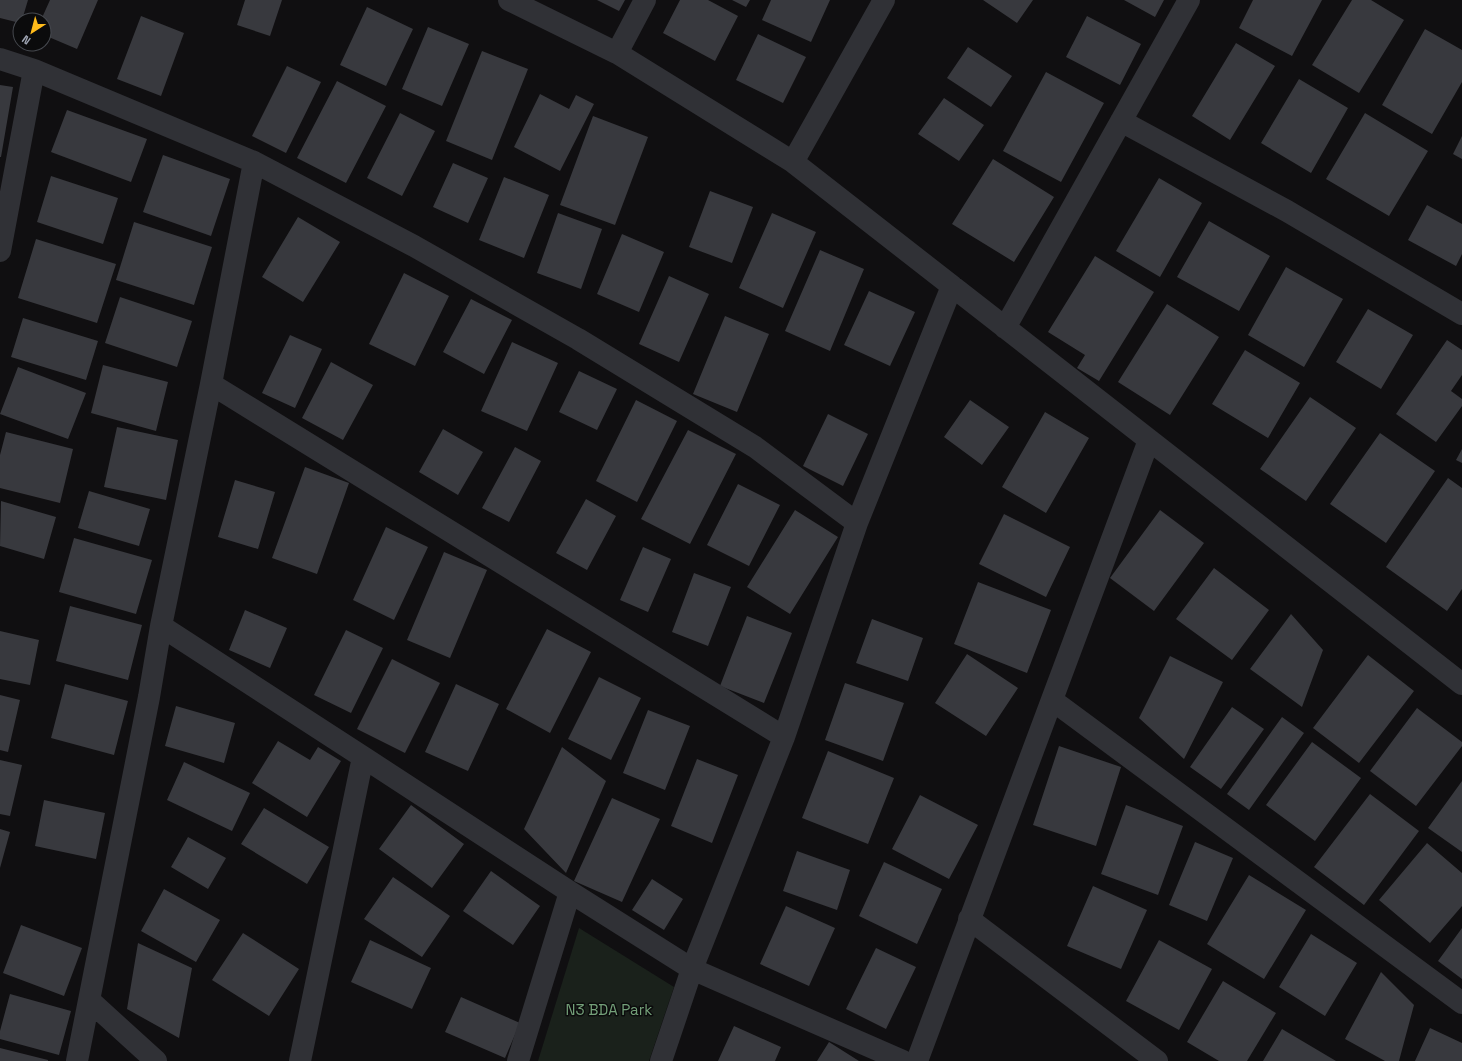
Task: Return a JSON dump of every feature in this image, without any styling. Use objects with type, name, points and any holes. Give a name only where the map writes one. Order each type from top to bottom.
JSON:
[{"type":"street","points":[[509,0],[617,53],[793,162],[1462,684]]},
{"type":"street","points":[[617,53],[644,0]]},
{"type":"street","points":[[793,162],[884,0]]},
{"type":"street","points":[[1005,328],[1189,0]]},
{"type":"street","points":[[0,59],[34,70],[254,162],[414,246],[578,338],[755,447],[857,523]]},
{"type":"street","points":[[0,251],[34,70]]},
{"type":"street","points":[[1121,121],[1287,212],[1462,314]]},
{"type":"street","points":[[77,1061],[149,697],[161,626],[211,384],[254,162]]},
{"type":"street","points":[[661,1061],[692,969],[784,736],[857,523],[952,286]]},
{"type":"street","points":[[211,384],[784,736]]},
{"type":"street","points":[[917,1061],[1149,440]]},
{"type":"street","points":[[161,626],[570,892],[692,969],[903,1061]]},
{"type":"street","points":[[1052,700],[1462,1003]]},
{"type":"street","points":[[300,1061],[363,757]]},
{"type":"street","points":[[518,1061],[570,892]]},
{"type":"street","points":[[969,919],[1157,1061]]},
{"type":"street","points":[[89,1000],[156,1061]]},
{"type":"green space","name":"N3 BDA Park","points":[[579,928],[674,987],[649,1061],[538,1061]]},
{"type":"building","points":[[0,0],[28,0],[24,12],[12,12],[12,21],[0,18]]},
{"type":"building","points":[[50,0],[98,0],[77,49],[52,38],[52,12],[45,12]]},
{"type":"building","points":[[245,0],[282,0],[270,36],[237,25]]},
{"type":"building","points":[[597,0],[625,0],[619,11]]},
{"type":"building","points":[[680,0],[708,0],[738,16],[715,61],[663,33]]},
{"type":"building","points":[[732,0],[750,0],[746,7]]},
{"type":"building","points":[[771,0],[830,0],[811,42],[762,20]]},
{"type":"building","points":[[983,0],[1033,0],[1017,23]]},
{"type":"building","points":[[1124,0],[1164,0],[1155,17]]},
{"type":"building","points":[[1253,0],[1322,0],[1292,56],[1239,28]]},
{"type":"building","points":[[1352,0],[1371,0],[1404,20],[1359,93],[1312,65]]},
{"type":"building","points":[[367,7],[413,29],[386,86],[340,65]]},
{"type":"building","points":[[141,16],[184,33],[161,96],[117,79]]},
{"type":"building","points":[[1087,16],[1141,44],[1120,85],[1066,57]]},
{"type":"building","points":[[428,27],[469,44],[442,106],[402,89]]},
{"type":"building","points":[[1425,29],[1462,50],[1462,82],[1432,134],[1382,105]]},
{"type":"building","points":[[758,34],[806,57],[783,103],[736,80]]},
{"type":"building","points":[[1236,43],[1275,66],[1230,140],[1192,116]]},
{"type":"building","points":[[968,47],[1012,76],[991,107],[947,78]]},
{"type":"building","points":[[482,51],[528,69],[492,160],[446,141]]},
{"type":"building","points":[[287,66],[321,82],[286,153],[252,136]]},
{"type":"building","points":[[1046,72],[1104,103],[1061,182],[1003,151]]},
{"type":"building","points":[[1299,79],[1348,108],[1311,173],[1261,143]]},
{"type":"building","points":[[337,81],[386,106],[346,183],[297,158]]},
{"type":"building","points":[[0,85],[13,87],[1,157],[0,157]]},
{"type":"building","points":[[540,94],[569,109],[576,95],[594,104],[560,171],[514,147]]},
{"type":"building","points":[[944,98],[984,125],[959,161],[918,134]]},
{"type":"building","points":[[67,110],[147,139],[131,182],[51,152]]},
{"type":"building","points":[[400,113],[435,131],[402,196],[367,178]]},
{"type":"building","points":[[1365,113],[1428,151],[1389,216],[1326,179]]},
{"type":"building","points":[[593,116],[648,137],[615,225],[560,205]]},
{"type":"building","points":[[1462,136],[1462,159],[1453,154]]},
{"type":"building","points":[[163,155],[230,179],[211,236],[143,212]]},
{"type":"building","points":[[993,159],[1054,197],[1014,262],[952,224]]},
{"type":"building","points":[[453,163],[488,178],[468,223],[433,207]]},
{"type":"building","points":[[51,176],[118,198],[103,244],[37,222]]},
{"type":"building","points":[[504,177],[549,195],[524,258],[479,240]]},
{"type":"building","points":[[1159,178],[1202,203],[1160,277],[1116,251]]},
{"type":"building","points":[[710,191],[753,207],[732,263],[689,247]]},
{"type":"building","points":[[1427,205],[1462,224],[1462,254],[1456,266],[1408,240]]},
{"type":"building","points":[[558,213],[602,229],[581,289],[537,273]]},
{"type":"building","points":[[772,213],[816,232],[783,308],[739,288]]},
{"type":"building","points":[[298,217],[340,242],[303,302],[262,277]]},
{"type":"building","points":[[1209,221],[1270,256],[1239,311],[1177,277]]},
{"type":"building","points":[[134,222],[212,247],[194,305],[116,280]]},
{"type":"building","points":[[622,234],[664,252],[639,312],[597,294]]},
{"type":"building","points":[[36,239],[116,264],[97,323],[18,298]]},
{"type":"building","points":[[820,250],[864,269],[830,351],[785,331]]},
{"type":"building","points":[[1095,256],[1154,292],[1099,381],[1077,368],[1085,355],[1048,332]]},
{"type":"building","points":[[1286,267],[1343,299],[1304,367],[1248,335]]},
{"type":"building","points":[[404,273],[449,296],[415,366],[369,344]]},
{"type":"building","points":[[669,276],[709,294],[679,362],[639,344]]},
{"type":"building","points":[[869,291],[915,312],[890,366],[844,345]]},
{"type":"building","points":[[120,297],[192,321],[177,367],[105,343]]},
{"type":"building","points":[[471,299],[512,320],[484,374],[443,352]]},
{"type":"building","points":[[1167,304],[1219,337],[1170,415],[1118,382]]},
{"type":"building","points":[[1368,309],[1413,335],[1381,389],[1336,362]]},
{"type":"building","points":[[725,316],[769,334],[737,412],[693,394]]},
{"type":"building","points":[[23,318],[98,341],[86,380],[11,357]]},
{"type":"building","points":[[290,335],[322,349],[295,408],[262,393]]},
{"type":"building","points":[[1447,340],[1462,350],[1462,375],[1451,391],[1462,399],[1462,406],[1436,442],[1396,414]]},
{"type":"building","points":[[512,342],[558,363],[527,431],[481,411]]},
{"type":"building","points":[[1245,350],[1300,383],[1268,438],[1212,404]]},
{"type":"building","points":[[331,362],[373,385],[343,440],[302,418]]},
{"type":"building","points":[[103,365],[168,382],[156,431],[91,413]]},
{"type":"building","points":[[18,367],[86,393],[68,439],[0,414]]},
{"type":"building","points":[[579,371],[617,389],[597,430],[559,412]]},
{"type":"building","points":[[1310,397],[1356,428],[1306,501],[1260,469]]},
{"type":"building","points":[[636,400],[677,421],[637,502],[596,481]]},
{"type":"building","points":[[970,400],[1009,427],[982,465],[944,437]]},
{"type":"building","points":[[1045,412],[1089,438],[1046,513],[1002,487]]},
{"type":"building","points":[[828,414],[868,434],[843,486],[803,466]]},
{"type":"building","points":[[117,427],[178,440],[166,500],[104,487]]},
{"type":"building","points":[[443,429],[483,452],[458,495],[419,472]]},
{"type":"building","points":[[688,430],[736,454],[690,544],[641,519]]},
{"type":"building","points":[[6,432],[73,449],[60,503],[0,488],[0,455]]},
{"type":"building","points":[[1380,433],[1435,471],[1386,543],[1330,504]]},
{"type":"building","points":[[515,447],[541,461],[509,522],[482,508]]},
{"type":"building","points":[[1462,449],[1462,463],[1456,460]]},
{"type":"building","points":[[305,467],[349,483],[317,574],[272,558]]},
{"type":"building","points":[[1448,478],[1462,488],[1462,589],[1447,611],[1386,567]]},
{"type":"building","points":[[235,480],[275,492],[258,549],[218,537]]},
{"type":"building","points":[[738,484],[780,505],[749,566],[707,545]]},
{"type":"building","points":[[89,491],[150,509],[139,546],[78,528]]},
{"type":"building","points":[[586,499],[616,516],[587,570],[556,553]]},
{"type":"building","points":[[1,501],[56,517],[44,559],[0,546]]},
{"type":"building","points":[[795,510],[838,537],[790,614],[747,587]]},
{"type":"building","points":[[1160,510],[1204,543],[1154,611],[1110,578]]},
{"type":"building","points":[[1004,514],[1070,547],[1046,597],[979,564]]},
{"type":"building","points":[[386,527],[428,547],[394,620],[353,600]]},
{"type":"building","points":[[74,538],[152,560],[136,614],[59,592]]},
{"type":"building","points":[[643,547],[671,559],[648,612],[620,600]]},
{"type":"building","points":[[444,552],[487,570],[450,658],[407,640]]},
{"type":"building","points":[[1214,568],[1269,610],[1232,660],[1176,619]]},
{"type":"building","points":[[694,573],[731,587],[708,646],[672,632]]},
{"type":"building","points":[[978,582],[1051,610],[1027,673],[954,644]]},
{"type":"building","points":[[70,606],[142,625],[128,680],[56,661]]},
{"type":"building","points":[[245,610],[287,628],[270,668],[229,650]]},
{"type":"building","points":[[1291,614],[1323,650],[1302,707],[1250,669]]},
{"type":"building","points":[[747,616],[792,633],[764,703],[720,686]]},
{"type":"building","points":[[872,619],[923,638],[908,681],[856,663]]},
{"type":"building","points":[[547,629],[591,652],[550,733],[506,709]]},
{"type":"building","points":[[346,630],[383,648],[351,713],[314,695]]},
{"type":"building","points":[[0,631],[39,640],[30,685],[0,679]]},
{"type":"building","points":[[967,654],[1018,688],[986,736],[935,703]]},
{"type":"building","points":[[1368,655],[1414,691],[1359,763],[1313,728]]},
{"type":"building","points":[[1170,656],[1223,682],[1184,759],[1139,718]]},
{"type":"building","points":[[392,659],[440,683],[405,753],[357,729]]},
{"type":"building","points":[[599,677],[641,698],[611,760],[568,739]]},
{"type":"building","points":[[845,683],[904,703],[883,761],[825,740]]},
{"type":"building","points":[[65,684],[128,701],[114,755],[51,738]]},
{"type":"building","points":[[456,684],[499,704],[468,771],[425,752]]},
{"type":"building","points":[[0,695],[20,700],[8,752],[0,750]]},
{"type":"building","points":[[176,706],[235,723],[224,763],[165,746]]},
{"type":"building","points":[[1232,707],[1264,729],[1221,789],[1190,767]]},
{"type":"building","points":[[1417,708],[1462,742],[1462,746],[1416,806],[1370,771]]},
{"type":"building","points":[[648,710],[690,726],[665,790],[623,773]]},
{"type":"building","points":[[1282,717],[1304,733],[1249,810],[1227,794]]},
{"type":"building","points":[[278,741],[310,760],[318,747],[341,761],[307,817],[252,783]]},
{"type":"building","points":[[1312,742],[1361,778],[1315,841],[1266,805]]},
{"type":"building","points":[[1059,746],[1121,767],[1096,846],[1033,825]]},
{"type":"building","points":[[562,747],[606,781],[566,873],[524,829]]},
{"type":"building","points":[[828,751],[894,778],[868,844],[802,818]]},
{"type":"building","points":[[697,759],[738,775],[712,843],[671,826]]},
{"type":"building","points":[[0,760],[22,765],[10,816],[0,814]]},
{"type":"building","points":[[184,762],[250,793],[232,831],[167,800]]},
{"type":"building","points":[[1462,781],[1462,852],[1428,828]]},
{"type":"building","points":[[1370,794],[1419,831],[1364,905],[1314,867]]},
{"type":"building","points":[[920,795],[978,825],[949,879],[892,849]]},
{"type":"building","points":[[612,798],[660,819],[622,902],[574,881]]},
{"type":"building","points":[[44,800],[105,813],[96,859],[35,846]]},
{"type":"building","points":[[411,805],[464,844],[432,888],[379,849]]},
{"type":"building","points":[[1126,805],[1183,826],[1158,895],[1101,874]]},
{"type":"building","points":[[264,808],[329,847],[307,884],[241,844]]},
{"type":"building","points":[[0,829],[10,832],[0,868]]},
{"type":"building","points":[[188,837],[226,858],[208,889],[171,867]]},
{"type":"building","points":[[1195,842],[1233,858],[1207,921],[1169,905]]},
{"type":"building","points":[[1427,843],[1462,873],[1462,906],[1430,943],[1379,900]]},
{"type":"building","points":[[797,851],[850,870],[837,910],[783,891]]},
{"type":"building","points":[[884,862],[942,889],[917,944],[859,916]]},
{"type":"building","points":[[491,871],[540,906],[513,945],[463,911]]},
{"type":"building","points":[[1249,875],[1306,910],[1264,979],[1207,944]]},
{"type":"building","points":[[393,877],[450,916],[422,957],[364,919]]},
{"type":"building","points":[[652,879],[683,899],[664,930],[632,910]]},
{"type":"building","points":[[1093,886],[1147,910],[1121,969],[1067,946]]},
{"type":"building","points":[[164,889],[220,920],[196,962],[141,931]]},
{"type":"building","points":[[786,906],[835,928],[809,986],[760,964]]},
{"type":"building","points":[[21,925],[82,948],[64,996],[3,973]]},
{"type":"building","points":[[1462,928],[1462,979],[1438,961]]},
{"type":"building","points":[[243,933],[299,969],[269,1016],[212,980]]},
{"type":"building","points":[[1311,934],[1357,963],[1325,1016],[1279,987]]},
{"type":"building","points":[[370,940],[431,968],[412,1009],[351,982]]},
{"type":"building","points":[[1159,940],[1212,969],[1179,1030],[1126,1001]]},
{"type":"building","points":[[138,943],[192,968],[179,1038],[127,1009]]},
{"type":"building","points":[[876,948],[916,967],[886,1029],[846,1009]]},
{"type":"building","points":[[1381,972],[1414,1005],[1399,1061],[1385,1061],[1345,1039]]},
{"type":"building","points":[[1223,981],[1276,1013],[1247,1061],[1219,1061],[1187,1042]]},
{"type":"building","points":[[10,994],[71,1011],[59,1055],[0,1039],[0,1031]]},
{"type":"building","points":[[461,997],[520,1023],[505,1058],[445,1032]]},
{"type":"building","points":[[734,1026],[781,1047],[775,1061],[718,1061]]},
{"type":"building","points":[[1430,1028],[1462,1043],[1462,1061],[1415,1061]]},
{"type":"building","points":[[1282,1029],[1336,1061],[1263,1061]]},
{"type":"building","points":[[829,1042],[859,1061],[817,1061]]},
{"type":"building","points":[[0,1048],[48,1060],[48,1061],[0,1061]]}]
